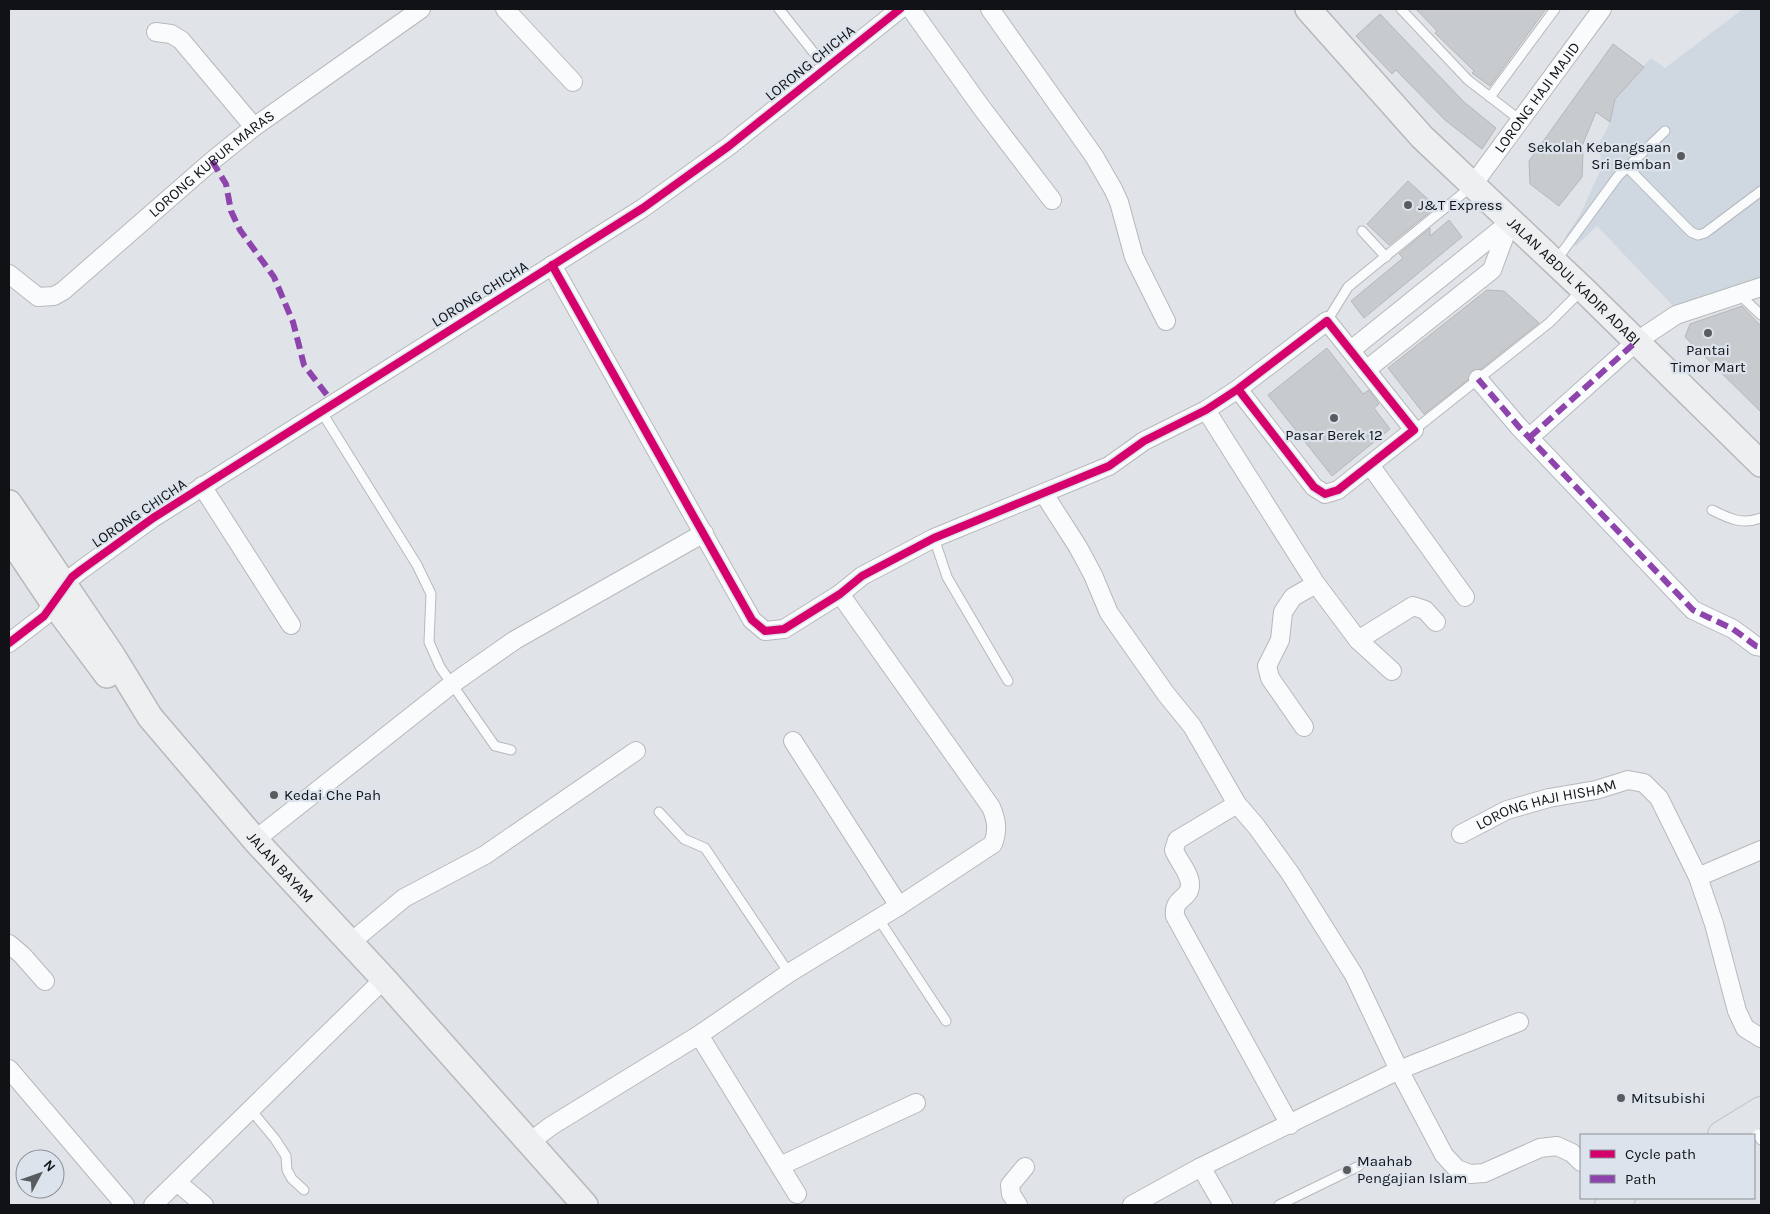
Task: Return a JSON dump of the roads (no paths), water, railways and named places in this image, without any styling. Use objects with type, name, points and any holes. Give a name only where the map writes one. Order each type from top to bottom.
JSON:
[{"type":"main road","name":"JALAN ABDUL KADIR ADABI","points":[[1308,9],[1422,137],[1637,341],[1761,464]]},
{"type":"main road","points":[[9,503],[60,595]]},
{"type":"main road","points":[[9,537],[60,595]]},
{"type":"main road","name":"JALAN BAYAM","points":[[60,595],[102,671],[150,717],[256,840],[384,979],[585,1205]]},
{"type":"main road","points":[[1725,1134],[1757,1124]]},
{"type":"main road","points":[[1608,1205],[1619,1199]]},
{"type":"street","name":"LORONG KUBUR MARAS","points":[[9,274],[38,297],[54,296],[63,292],[212,161],[254,127],[421,9]]},
{"type":"street","points":[[505,9],[573,82]]},
{"type":"street","name":"LORONG CHICHA","points":[[9,643],[44,616],[80,570],[153,518],[643,208],[729,146],[900,9]]},
{"type":"street","points":[[912,9],[981,107],[1052,200]]},
{"type":"street","points":[[990,9],[1094,156],[1114,189],[1120,202],[1134,257],[1166,321]]},
{"type":"street","name":"LORONG HAJI MAJID","points":[[1472,186],[1602,9]]},
{"type":"street","points":[[156,32],[171,34],[181,40],[254,127]]},
{"type":"street","points":[[1350,350],[1510,222]]},
{"type":"street","points":[[1366,370],[1492,270],[1510,222]]},
{"type":"street","points":[[552,264],[752,620],[765,630],[784,629],[840,594],[862,576],[934,538],[1108,466],[1144,441],[1206,410],[1238,389],[1328,321],[1414,430],[1338,490],[1325,494],[1319,492],[1238,389]]},
{"type":"street","points":[[1530,437],[1637,341],[1678,314],[1761,287]]},
{"type":"street","points":[[1478,379],[1693,610],[1733,629],[1761,647]]},
{"type":"street","points":[[1206,410],[1316,584],[1358,640],[1392,671]]},
{"type":"street","points":[[1370,465],[1465,597]]},
{"type":"street","points":[[202,486],[291,625]]},
{"type":"street","points":[[1044,494],[1078,547],[1093,575],[1109,613],[1166,694],[1192,726],[1237,804],[1256,826],[1290,873],[1354,975],[1399,1070],[1444,1155],[1457,1169],[1470,1174],[1484,1173],[1540,1148],[1557,1146],[1572,1153],[1580,1161]]},
{"type":"street","points":[[256,840],[452,684],[515,640],[704,533]]},
{"type":"street","points":[[1304,727],[1270,678],[1266,666],[1280,640],[1283,612],[1293,597],[1316,584]]},
{"type":"street","points":[[530,1142],[551,1126],[699,1035],[789,973],[899,906],[993,844],[998,832],[991,807],[840,594]]},
{"type":"street","points":[[1358,640],[1413,606],[1426,610],[1436,622]]},
{"type":"street","points":[[793,741],[899,906]]},
{"type":"street","points":[[350,943],[404,898],[484,855],[636,751]]},
{"type":"street","name":"LORONG HAJI HISHAM","points":[[1461,834],[1507,810],[1628,780],[1644,784],[1659,798],[1698,877],[1714,924],[1737,1011],[1745,1028],[1761,1038]]},
{"type":"street","points":[[1237,804],[1176,840],[1174,850],[1188,876],[1190,886],[1187,894],[1178,900],[1174,908],[1175,916],[1290,1124]]},
{"type":"street","points":[[1698,877],[1761,850]]},
{"type":"street","points":[[9,944],[22,955],[45,981]]},
{"type":"street","points":[[153,1205],[384,979]]},
{"type":"street","points":[[1136,1204],[1201,1167],[1399,1070],[1519,1022]]},
{"type":"street","points":[[699,1035],[798,1194]]},
{"type":"street","points":[[9,1069],[125,1205]]},
{"type":"street","points":[[780,1166],[916,1103]]},
{"type":"street","points":[[1018,1205],[1011,1194],[1010,1185],[1025,1167]]},
{"type":"street","points":[[1201,1167],[1223,1205]]},
{"type":"street","points":[[177,1182],[204,1205]]},
{"type":"lane","points":[[779,9],[826,68]]},
{"type":"lane","points":[[1401,9],[1464,76],[1520,120]]},
{"type":"lane","points":[[1490,97],[1555,9]]},
{"type":"lane","points":[[1555,262],[1627,167],[1665,131]]},
{"type":"lane","points":[[1627,167],[1690,232],[1698,235],[1705,233],[1761,191]]},
{"type":"lane","points":[[1328,321],[1348,287],[1472,186]]},
{"type":"lane","points":[[1362,231],[1386,257]]},
{"type":"lane","points":[[1414,430],[1549,323],[1583,289]]},
{"type":"lane","points":[[1740,294],[1761,316]]},
{"type":"lane","points":[[321,411],[417,566],[431,594],[430,642],[440,667],[495,746],[511,750]]},
{"type":"lane","points":[[1712,510],[1736,522],[1751,522],[1761,518]]},
{"type":"lane","points":[[934,538],[946,577],[1008,681]]},
{"type":"lane","points":[[659,812],[684,839],[705,848],[789,973]]},
{"type":"lane","points":[[878,918],[946,1022]]},
{"type":"lane","points":[[251,1110],[275,1138],[286,1156],[287,1170],[292,1179],[304,1190]]},
{"type":"lane","points":[[1279,1205],[1359,1166]]},
{"type":"place","name":"Sekolah Kebangsaan Sri Bemban","points":[[1681,156]]},
{"type":"place","name":"J&T Express","points":[[1408,205]]},
{"type":"place","name":"Pantai Timor Mart","points":[[1708,333]]},
{"type":"place","name":"Pasar Berek 12","points":[[1334,418]]},
{"type":"place","name":"Kedai Che Pah","points":[[274,795]]},
{"type":"place","name":"Mitsubishi","points":[[1621,1098]]},
{"type":"place","name":"Maahab Pengajian Islam","points":[[1347,1170]]}]
